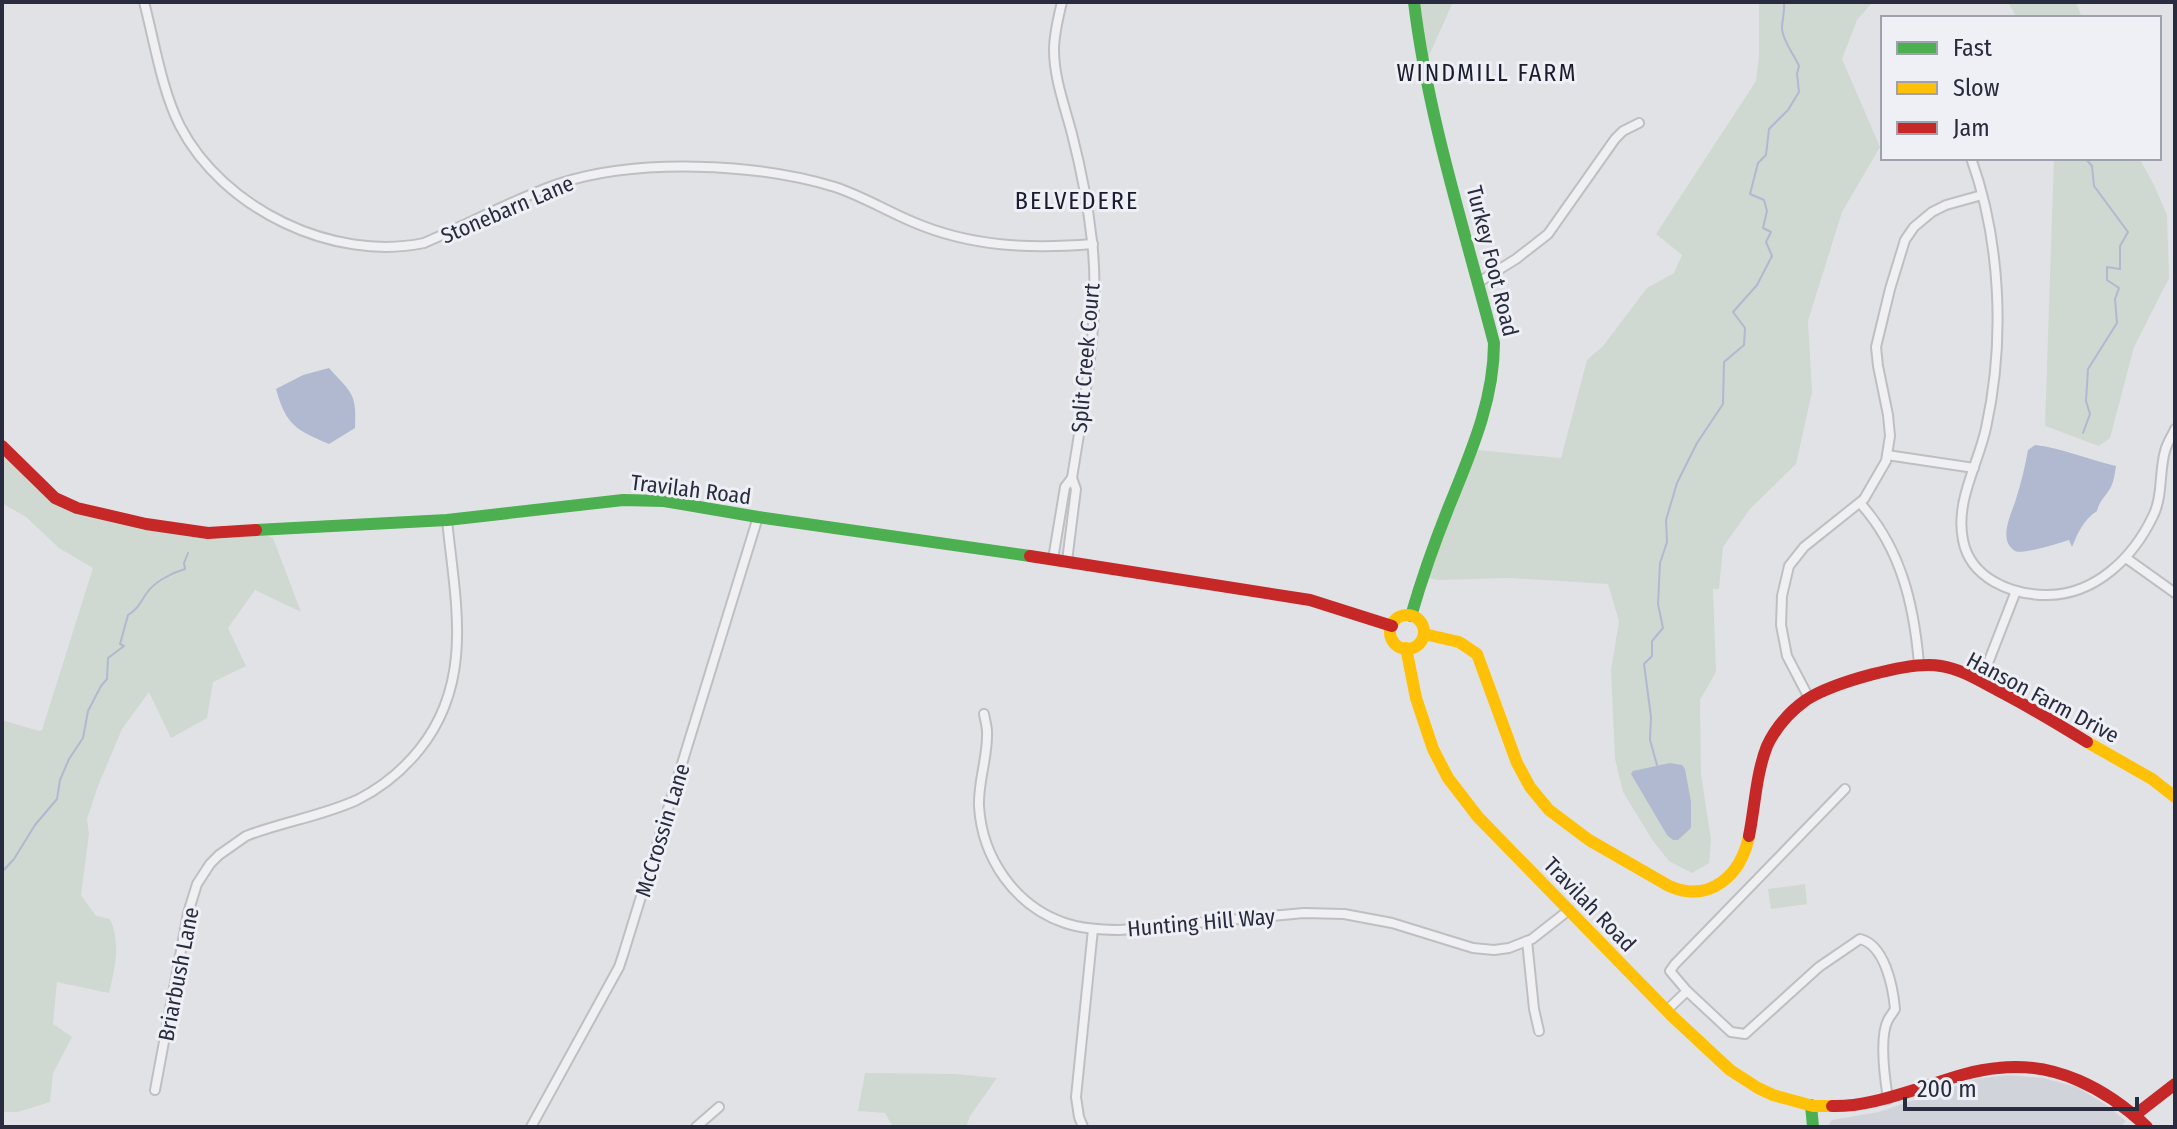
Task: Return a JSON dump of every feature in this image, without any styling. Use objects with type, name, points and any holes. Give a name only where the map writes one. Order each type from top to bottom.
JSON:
[{"type":"main road","name":"Turkey Foot Road","points":[[1411,616],[1421,580],[1493,384],[1494,343],[1423,69],[1414,2]]},
{"type":"main road","name":"Travilah Road","points":[[2,446],[55,498],[77,508],[146,524],[208,533],[447,520],[623,500],[664,501],[1310,600],[1392,626]]},
{"type":"main road","points":[[1411,616],[1421,623],[1424,634],[1420,643],[1413,648],[1400,647],[1393,641],[1392,626],[1401,617],[1411,616]]},
{"type":"main road","name":"Hanson Farm Drive","points":[[1424,634],[1462,642],[1477,654],[1514,758],[1540,800],[1568,826],[1682,891],[1708,889],[1735,872],[1743,857],[1749,833],[1761,765],[1769,741],[1781,722],[1809,698],[1831,688],[1902,667],[1938,665],[1981,681],[2173,793]]},
{"type":"main road","name":"Travilah Road","points":[[1406,648],[1409,678],[1433,751],[1446,775],[1478,817],[1667,1010],[1724,1066],[1749,1084],[1768,1093],[1811,1105],[1835,1107],[1888,1099],[1978,1071],[2020,1067],[2067,1075],[2098,1088],[2147,1127]]},
{"type":"main road","points":[[2135,1115],[2175,1084]]},
{"type":"main road","points":[[1811,1105],[1813,1127]]},
{"type":"street","name":"Stonebarn Lane","points":[[144,2],[169,99],[179,125],[194,149],[224,182],[260,211],[323,240],[368,248],[406,247],[438,237],[561,183],[616,171],[677,167],[765,172],[834,187],[914,222],[965,239],[1026,247],[1093,244]]},
{"type":"street","name":"Split Creek Court","points":[[1062,2],[1054,51],[1056,71],[1081,170],[1093,244],[1094,296],[1089,364],[1072,478],[1076,489],[1067,561]]},
{"type":"street","points":[[1479,282],[1548,234],[1615,139],[1639,123]]},
{"type":"street","points":[[1972,160],[1982,195],[1998,298],[1992,401],[1961,512],[1963,541],[1971,563],[2000,585],[2037,595],[2080,591],[2110,573],[2126,558],[2153,516],[2165,452],[2175,429]]},
{"type":"street","points":[[1809,698],[1787,656],[1781,625],[1782,596],[1789,566],[1804,547],[1860,503],[1886,461],[1890,436],[1876,347],[1905,240],[1924,218],[1946,205],[1982,195]]},
{"type":"street","points":[[1887,455],[1974,468]]},
{"type":"street","name":"Split Creek Court","points":[[1053,559],[1065,487],[1072,478]]},
{"type":"street","points":[[2162,478],[2175,479]]},
{"type":"street","points":[[1860,503],[1880,527],[1900,567],[1915,622],[1919,664]]},
{"type":"street","name":"McCrossin Lane","points":[[531,1127],[619,967],[758,517]]},
{"type":"street","name":"Briarbush Lane","points":[[155,1090],[188,913],[197,884],[210,864],[246,836],[338,807],[370,793],[407,764],[438,722],[451,692],[457,657],[457,623],[447,520]]},
{"type":"street","points":[[2126,558],[2171,591],[2175,579]]},
{"type":"street","points":[[1981,681],[2016,591]]},
{"type":"street","name":"Hunting Hill Way","points":[[984,714],[987,732],[979,802],[983,832],[993,861],[1007,882],[1025,900],[1065,923],[1093,929],[1120,930],[1304,913],[1344,914],[1392,923],[1473,948],[1509,948],[1546,930],[1569,910]]},
{"type":"street","points":[[1845,789],[1670,971],[1731,1032],[1745,1034],[1820,966],[1860,939],[1867,940],[1874,946],[1893,990],[1895,1009],[1885,1029],[1888,1099]]},
{"type":"street","points":[[1083,1127],[1076,1097],[1093,929]]},
{"type":"street","points":[[1527,941],[1539,1031]]},
{"type":"street","points":[[1667,1010],[1687,991]]},
{"type":"street","points":[[696,1127],[719,1107]]},
{"type":"shaded area","points":[[1414,2],[1453,2],[1423,69]]},
{"type":"shaded area","points":[[1759,2],[1873,2],[1857,20],[1842,59],[1880,147],[1842,212],[1808,321],[1812,392],[1796,464],[1750,509],[1723,547],[1719,589],[1713,589],[1716,672],[1700,700],[1701,774],[1711,840],[1709,863],[1692,873],[1669,861],[1623,792],[1615,759],[1611,670],[1619,621],[1608,584],[1510,578],[1427,578],[1477,450],[1561,458],[1587,360],[1603,346],[1647,288],[1674,273],[1682,255],[1656,234],[1756,81]]},
{"type":"shaded area","points":[[2008,2],[2076,2],[2081,16],[2016,16]]},
{"type":"shaded area","points":[[2054,160],[2140,160],[2167,215],[2169,278],[2134,347],[2110,438],[2099,446],[2045,426]]},
{"type":"shaded area","points":[[2,446],[55,498],[146,524],[257,532],[273,538],[301,612],[255,590],[228,628],[246,666],[213,682],[207,718],[171,738],[149,692],[122,729],[87,819],[89,834],[81,895],[96,916],[110,919],[113,928],[116,956],[109,993],[57,982],[53,1024],[72,1037],[53,1073],[50,1102],[18,1112],[2,1112],[2,720],[42,730],[93,568],[59,548],[26,517],[2,503]]},
{"type":"shaded area","points":[[1805,884],[1807,904],[1771,909],[1768,889]]},
{"type":"shaded area","points":[[865,1073],[955,1074],[997,1078],[970,1116],[966,1127],[893,1127],[885,1113],[858,1111]]},
{"type":"shaded area","points":[[2007,1075],[2043,1078],[2077,1087],[2126,1121],[2120,1127],[1827,1127],[1832,1120],[1879,1112],[1976,1079]]},
{"type":"water","points":[[329,368],[351,394],[355,407],[355,428],[329,444],[308,435],[288,419],[276,389],[303,375]]},
{"type":"water","points":[[2035,445],[2116,466],[2111,487],[2097,511],[2082,527],[2072,547],[2069,540],[2019,552],[2007,540],[2007,526],[2028,450]]},
{"type":"water","points":[[1670,763],[1682,765],[1685,769],[1691,802],[1691,828],[1678,840],[1667,835],[1631,774]]},
{"type":"waterway","points":[[1657,765],[1650,740],[1651,717],[1644,664],[1652,656],[1652,641],[1663,628],[1658,604],[1660,563],[1667,542],[1666,520],[1677,483],[1697,443],[1723,404],[1724,362],[1744,345],[1745,328],[1733,312],[1757,285],[1772,256],[1766,242],[1771,232],[1763,228],[1767,211],[1764,200],[1750,194],[1758,163],[1766,155],[1769,129],[1788,110],[1799,92],[1799,66],[1782,29],[1784,2]]},
{"type":"waterway","points":[[2083,433],[2090,414],[2086,401],[2088,369],[2117,323],[2115,299],[2119,288],[2107,280],[2107,267],[2120,269],[2120,246],[2128,232],[2094,186],[2092,166],[2087,160]]},
{"type":"waterway","points":[[2,872],[57,799],[60,780],[83,738],[88,711],[107,679],[108,658],[124,646],[120,644],[128,615],[154,586],[185,569],[188,553]]},
{"type":"traffic: fast","points":[[1411,616],[1480,425],[1490,385],[1494,343],[1438,131],[1414,2]]},
{"type":"traffic: fast","points":[[256,530],[447,520],[623,500],[664,501],[1030,556]]},
{"type":"traffic: fast","points":[[1811,1105],[1813,1127]]},
{"type":"traffic: slow","points":[[1407,615],[1419,620],[1424,632],[1419,644],[1407,649],[1395,644],[1390,632],[1395,620],[1407,615]]},
{"type":"traffic: slow","points":[[1424,634],[1459,642],[1477,654],[1517,763],[1530,787],[1549,810],[1589,840],[1669,886],[1698,891],[1710,888],[1731,874],[1739,863],[1749,836]]},
{"type":"traffic: slow","points":[[1406,648],[1416,698],[1433,749],[1448,778],[1478,817],[1672,1016],[1730,1070],[1773,1095],[1813,1106],[1832,1106]]},
{"type":"traffic: slow","points":[[2087,742],[2152,779],[2175,797]]},
{"type":"traffic: jam","points":[[2,446],[55,498],[77,508],[146,524],[208,533],[256,530]]},
{"type":"traffic: jam","points":[[1030,556],[1310,600],[1392,626]]},
{"type":"traffic: jam","points":[[1749,836],[1763,757],[1779,726],[1806,700],[1818,693],[1872,674],[1928,665],[1956,670],[2020,702],[2087,742]]},
{"type":"traffic: jam","points":[[1832,1106],[1880,1100],[1980,1071],[2019,1067],[2040,1069],[2079,1081],[2115,1101],[2147,1127]]},
{"type":"traffic: jam","points":[[2135,1115],[2175,1084]]},
{"type":"district","name":"WINDMILL FARM","points":[[1487,73]]},
{"type":"district","name":"BELVEDERE","points":[[1077,201]]}]
